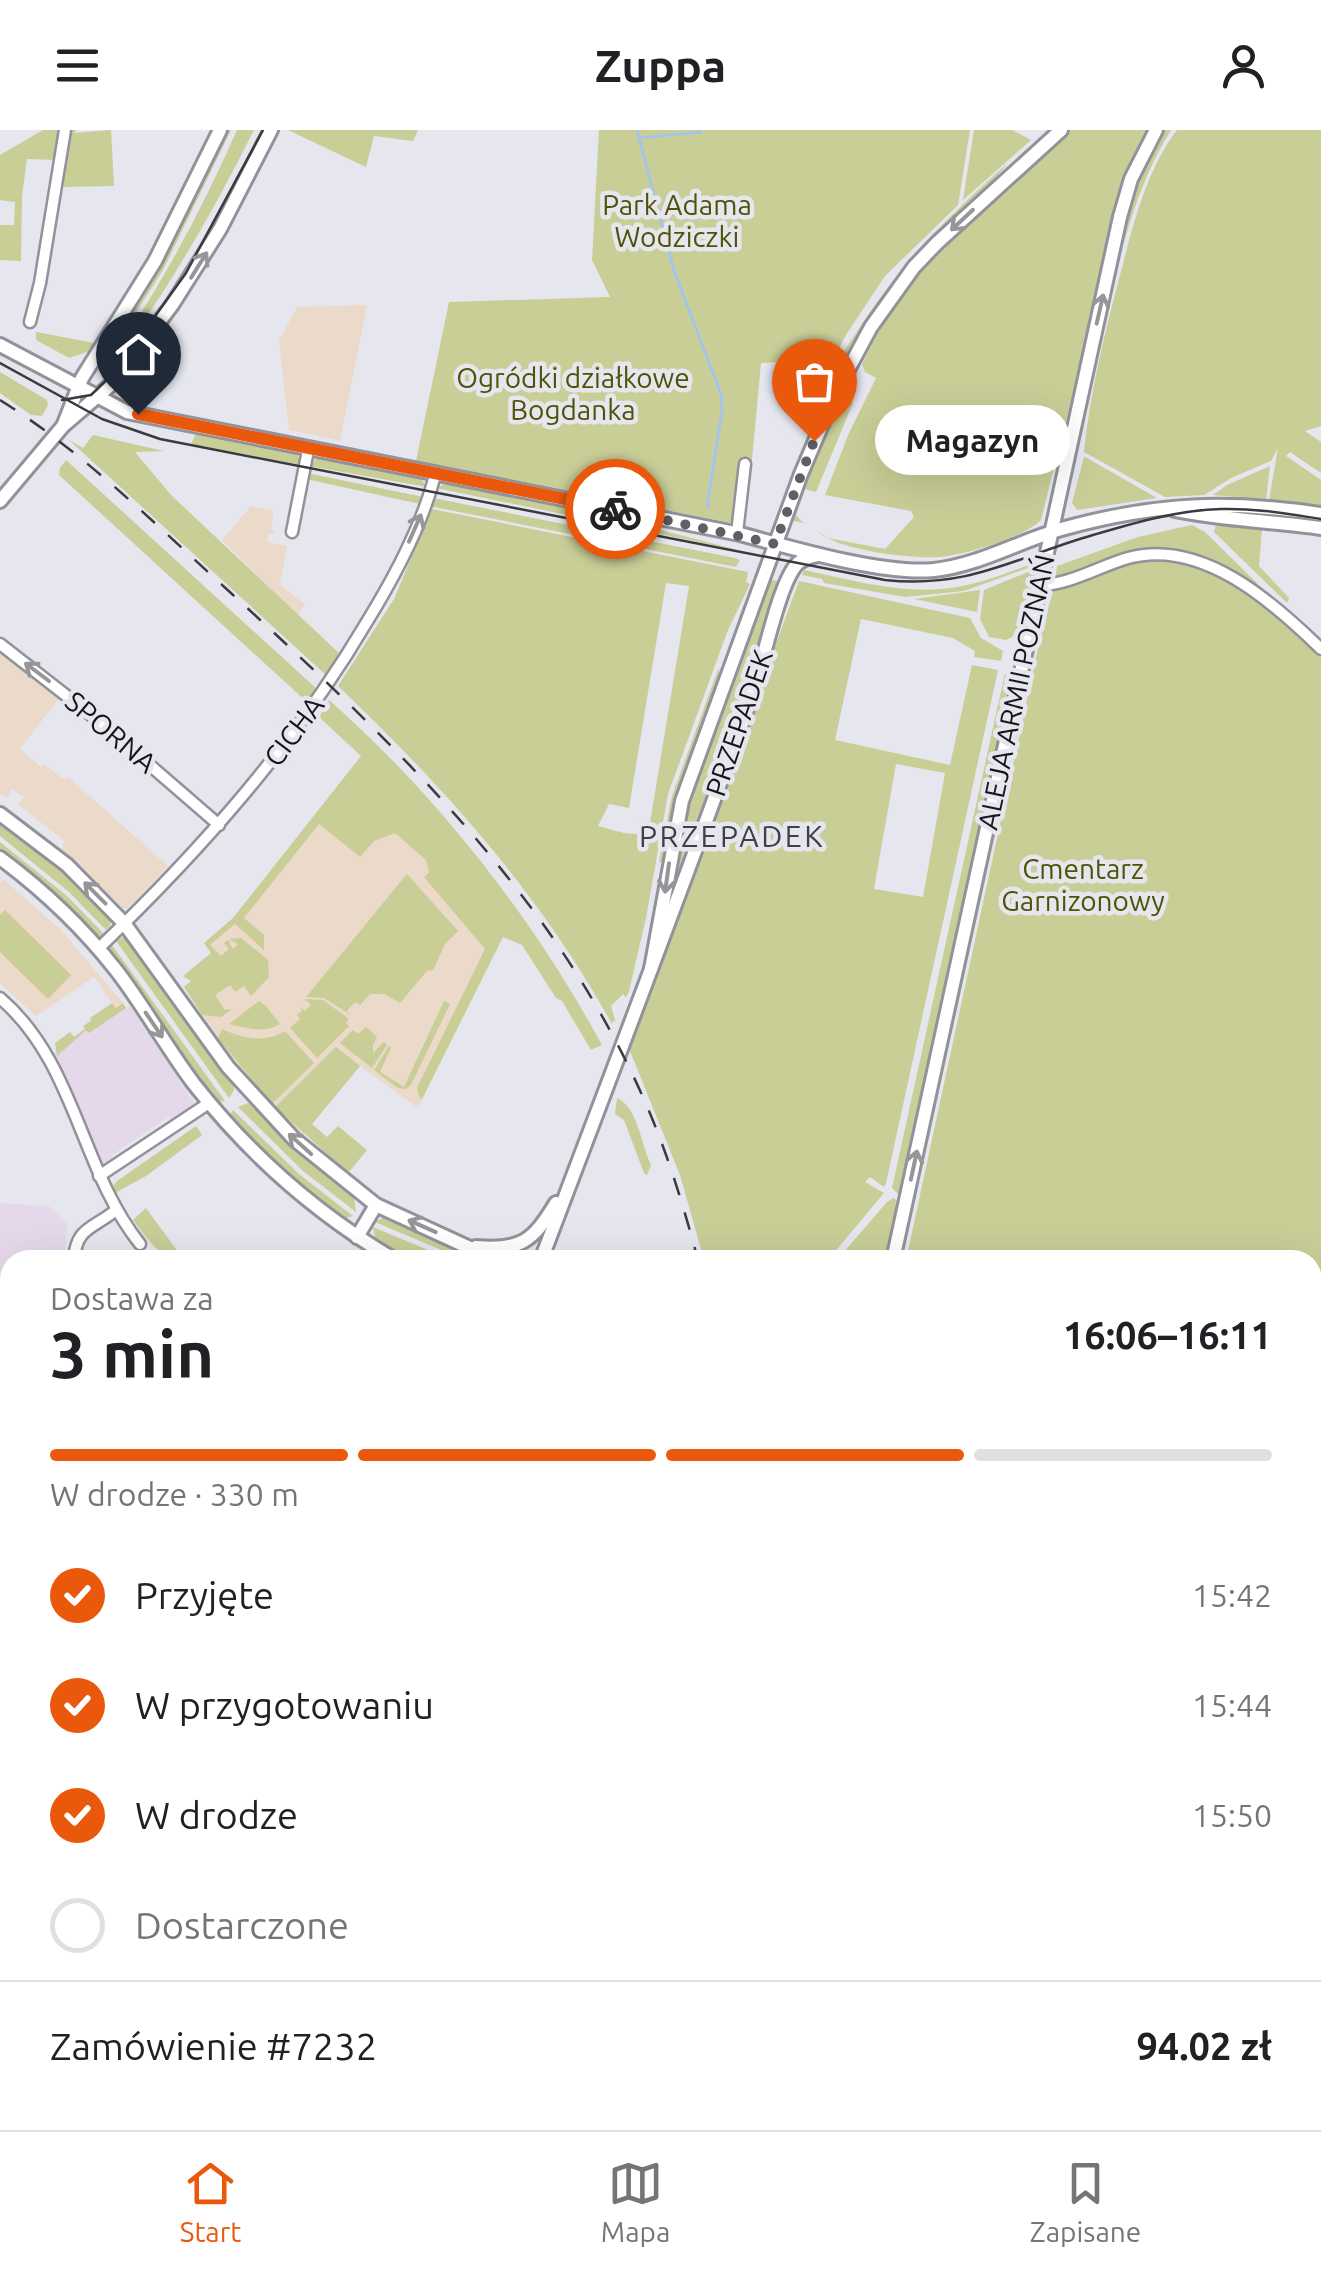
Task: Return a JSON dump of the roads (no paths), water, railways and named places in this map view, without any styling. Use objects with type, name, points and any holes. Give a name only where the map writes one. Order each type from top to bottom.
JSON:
[{"type":"street","points":[[30,322],[66,130]]},
{"type":"street","points":[[63,426],[78,386],[155,261],[220,130]]},
{"type":"street","points":[[2,494],[63,426],[120,375],[197,269],[272,130]]},
{"type":"street","name":"PRZEPADEK","points":[[651,969],[679,812],[828,408],[886,304],[937,243],[1061,130]]},
{"type":"street","name":"ALEJA ARMII POZNAŃ","points":[[895,1250],[1120,218],[1132,179],[1156,130]]},
{"type":"street","points":[[0,345],[128,412],[894,568],[935,570],[958,565],[1064,528],[1158,509],[1225,504],[1321,514]]},
{"type":"street","points":[[52,371],[76,370],[90,364]]},
{"type":"street","points":[[292,532],[308,450]]},
{"type":"street","points":[[737,533],[745,464]]},
{"type":"street","name":"CICHA","points":[[98,950],[219,825],[312,710],[392,580],[435,475]]},
{"type":"street","points":[[1158,509],[1321,528]]},
{"type":"street","points":[[764,573],[779,557],[800,550]]},
{"type":"street","points":[[1040,585],[1138,556],[1176,554],[1200,560],[1224,573],[1270,605],[1321,649]]},
{"type":"street","name":"PRZEPADEK","points":[[545,1250],[754,688],[764,647],[793,570],[804,559],[826,555]]},
{"type":"street","name":"SPORNA","points":[[0,644],[100,722],[219,825]]},
{"type":"street","points":[[0,814],[67,865],[125,924],[250,1093],[323,1164],[376,1205],[477,1250]]},
{"type":"street","points":[[0,858],[56,905],[98,950],[209,1102],[270,1167],[378,1250]]},
{"type":"street","points":[[0,998],[34,1034],[55,1066],[99,1176],[140,1244]]},
{"type":"street","points":[[99,1176],[209,1102]]},
{"type":"street","points":[[469,1246],[503,1249],[526,1242],[540,1229],[573,1176]]},
{"type":"street","points":[[357,1237],[376,1205]]},
{"type":"street","points":[[75,1250],[81,1233],[116,1210]]},
{"type":"waterway","points":[[637,130],[674,271],[721,394],[722,411],[707,507]]},
{"type":"waterway","points":[[639,138],[701,132]]},
{"type":"tram line","points":[[62,400],[91,395],[115,372],[186,273],[263,130]]},
{"type":"tram line","points":[[0,363],[102,419],[160,439],[885,580],[915,582],[968,576],[1109,530],[1189,512],[1246,509],[1321,519]]},
{"type":"railway","points":[[0,400],[91,467],[292,649],[408,764],[515,886],[605,1022],[642,1095],[659,1135],[695,1250]]},
{"type":"place","name":"Magazyn","points":[[814,441]]},
{"type":"district","name":"PRZEPADEK","points":[[732,837]]},
{"type":"park label","name":"Park Adama Wodziczki","points":[[677,221]]},
{"type":"park label","name":"Ogródki działkowe Bogdanka","points":[[573,394]]},
{"type":"park label","name":"Cmentarz Garnizonowy","points":[[1083,885]]}]
